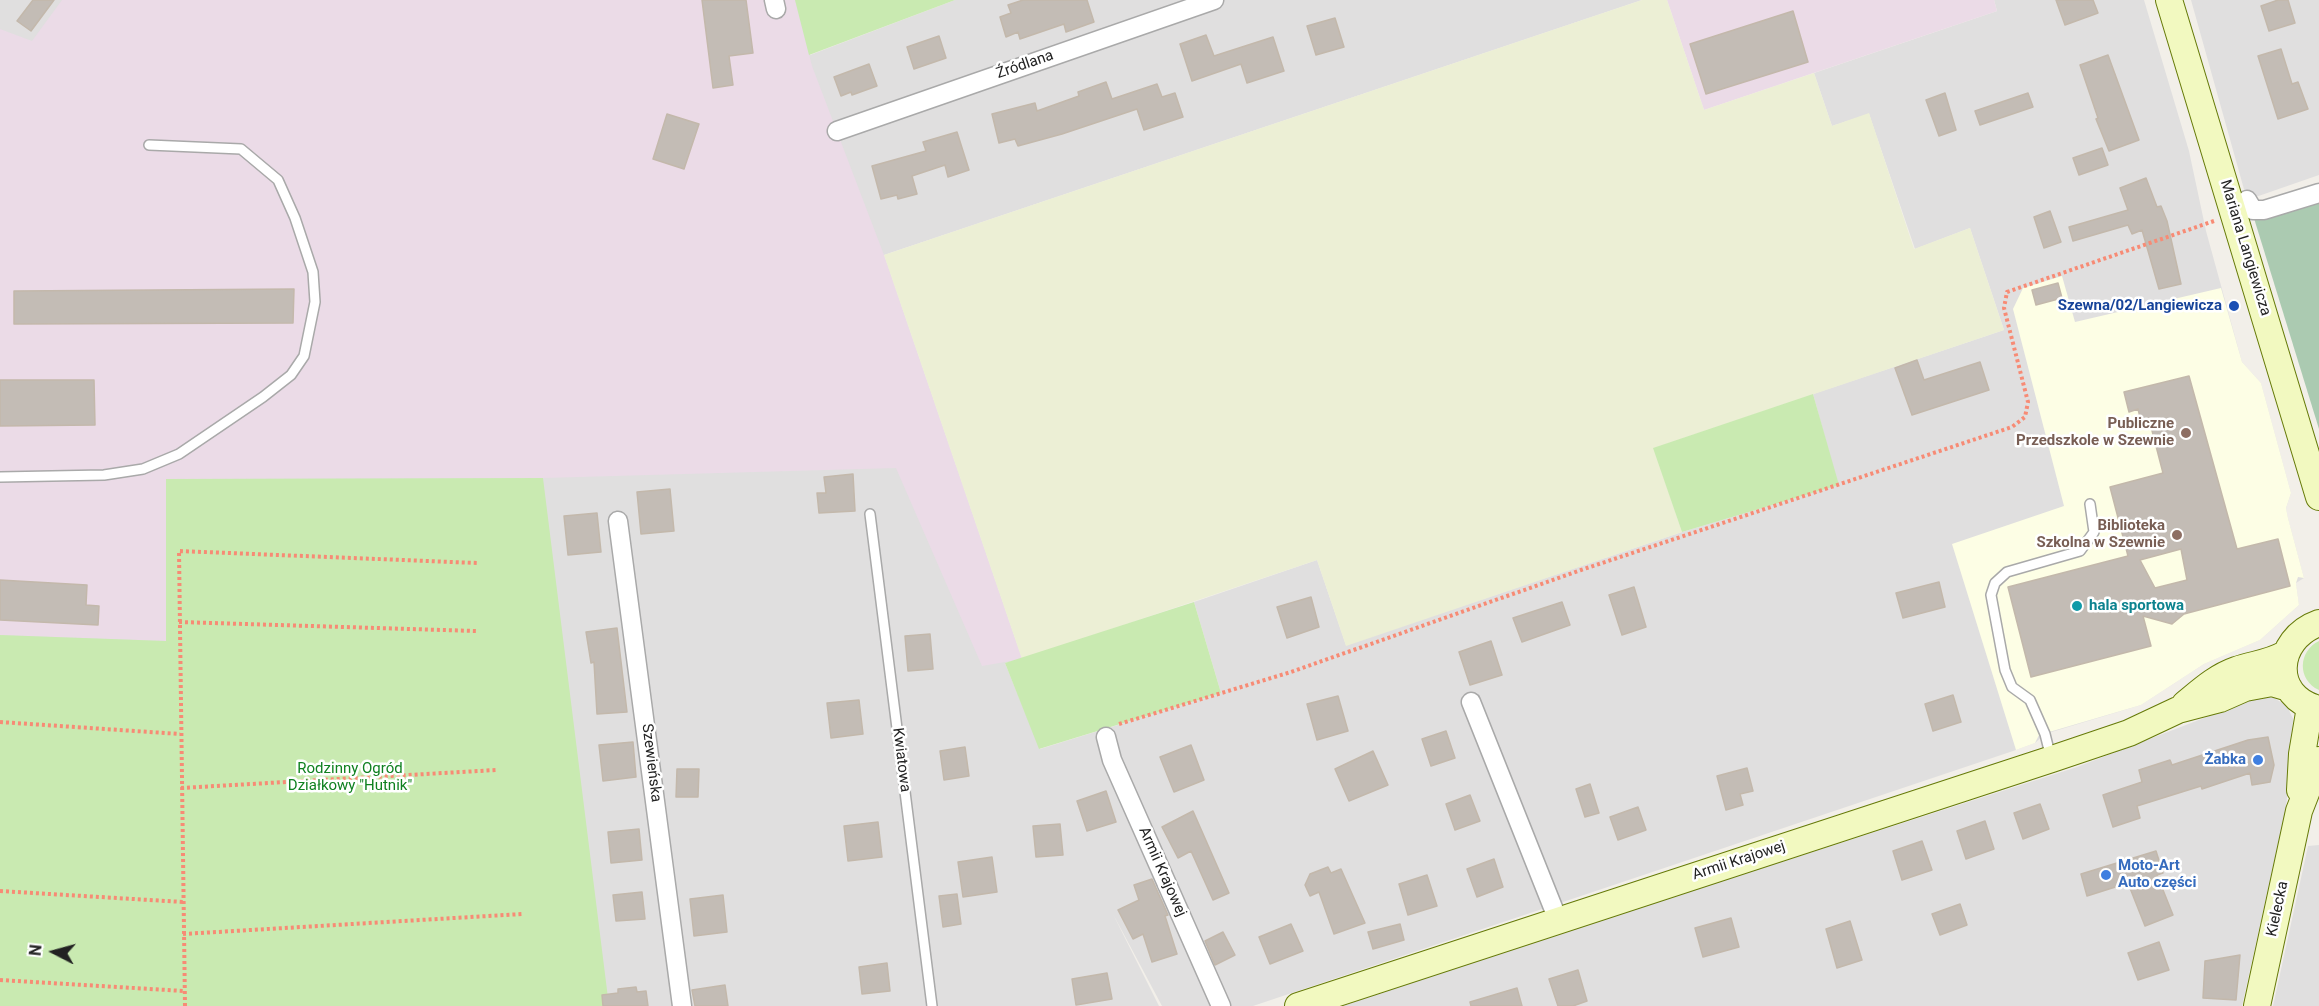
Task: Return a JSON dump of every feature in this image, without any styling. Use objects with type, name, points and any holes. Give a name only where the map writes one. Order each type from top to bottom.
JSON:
[{"type":"street","name":"Źródlana","points":[[837,131],[1214,0]]},
{"type":"street","name":"Mariana Langiewicza","points":[[2169,0],[2241,207],[2319,497]]},
{"type":"street","points":[[2241,207],[2264,210],[2319,193]]},
{"type":"street","name":"Szewieńska","points":[[618,521],[682,1006]]},
{"type":"street","points":[[2314,708],[2298,699],[2289,688],[2285,677],[2285,654],[2298,634],[2319,623]]},
{"type":"street","name":"Armii Krajowej","points":[[2178,710],[2220,677],[2285,654]]},
{"type":"street","name":"Armii Krajowej","points":[[1298,1006],[2052,759],[2128,733],[2178,710],[2220,699],[2258,685],[2279,684],[2289,688]]},
{"type":"street","points":[[1471,702],[1558,920]]},
{"type":"street","name":"Kielecka","points":[[2257,1006],[2299,811],[2302,754],[2314,708]]},
{"type":"street","name":"Armii Krajowej","points":[[1106,737],[1112,760],[1221,1006]]},
{"type":"street","name":"Kielecka","points":[[2299,811],[2319,760]]},
{"type":"lane","points":[[0,477],[104,475],[143,469],[179,454],[263,398],[291,375],[304,356],[315,302],[313,272],[295,218],[278,180],[241,149],[149,145]]},
{"type":"lane","points":[[2052,759],[2045,734],[2030,700],[2012,687],[2005,670],[1991,595],[1995,583],[2007,572],[2080,551],[2094,532],[2090,504]]},
{"type":"lane","name":"Kwiatowa","points":[[870,514],[932,1006]]},
{"type":"path","points":[[1106,737],[1115,725],[1291,672],[1581,570],[2013,427],[2025,417],[2028,402],[2004,308],[2007,292],[2241,207]]},
{"type":"path","points":[[185,1006],[178,622],[179,551],[477,563]]},
{"type":"path","points":[[178,622],[476,631]]},
{"type":"path","points":[[0,722],[180,734]]},
{"type":"path","points":[[181,788],[496,770]]},
{"type":"path","points":[[0,891],[183,902]]},
{"type":"path","points":[[183,934],[522,914]]},
{"type":"path","points":[[0,980],[184,992]]},
{"type":"shaded area","points":[[0,0],[798,0],[810,55],[955,0],[1642,0],[884,255],[1022,659],[1005,663],[1040,749],[1221,693],[1194,602],[1317,560],[1346,645],[1682,532],[1838,485],[1813,394],[2004,330],[1970,228],[1915,249],[1869,114],[1832,126],[1814,73],[1997,11],[1994,0],[2144,0],[2189,151],[2206,231],[2242,362],[2261,383],[2291,493],[2286,508],[2304,578],[2296,583],[2299,605],[2260,640],[2204,664],[2141,705],[2045,734],[2035,743],[2016,750],[1253,1006],[1162,1006],[1113,914],[1159,1006],[0,1006]]},
{"type":"shaded area","points":[[62,0],[795,0],[812,66],[884,255],[1022,659],[982,666],[896,468],[543,478],[166,479],[166,641],[0,635],[0,29],[32,41]]},
{"type":"shaded area","points":[[1642,0],[1667,0],[1704,110],[1814,73],[1832,126],[1869,113],[1914,249],[1970,228],[2004,330],[1654,448],[1682,532],[1346,646],[1317,560],[1022,659],[884,255]]},
{"type":"shaded area","points":[[1667,0],[1994,0],[1997,11],[1704,110]]},
{"type":"shaded area","points":[[2191,0],[2319,0],[2319,175],[2247,200]]},
{"type":"shaded area","points":[[2319,184],[2319,429],[2253,215],[2254,205]]},
{"type":"shaded area","points":[[2062,276],[2075,322],[2221,288],[2242,362],[2261,383],[2291,493],[2286,508],[2304,578],[2298,577],[2296,583],[2299,605],[2260,640],[2204,664],[2141,705],[2039,735],[2035,743],[2016,750],[1952,544],[2064,506],[2013,309],[2023,288]]},
{"type":"shaded area","points":[[2261,696],[2274,698],[2287,706],[2294,721],[2286,808],[2242,1006],[1343,1006],[1442,971],[2077,767]]},
{"type":"shaded area","points":[[2319,845],[2319,1006],[2273,1006],[2308,846]]},
{"type":"green space","points":[[795,0],[955,0],[809,55]]},
{"type":"green space","points":[[1813,394],[1839,485],[1682,532],[1653,448]]},
{"type":"green space","name":"Rodzinny Ogród Działkowy \"Hutnik\"","points":[[543,478],[609,1006],[0,1006],[0,635],[166,641],[166,479]]},
{"type":"green space","points":[[1194,602],[1221,693],[1039,749],[1005,663]]},
{"type":"green space","points":[[2319,641],[2319,690],[2307,680],[2303,666],[2307,651]]},
{"type":"building","points":[[33,0],[54,0],[31,31],[17,21]]},
{"type":"building","points":[[702,0],[746,0],[753,53],[729,56],[733,85],[713,88]]},
{"type":"building","points":[[1023,0],[1087,0],[1094,22],[1066,32],[1064,24],[1020,39],[1018,32],[1006,37],[1000,17],[1011,13],[1008,5]]},
{"type":"building","points":[[2056,0],[2093,0],[2098,13],[2065,25]]},
{"type":"building","points":[[2278,0],[2288,0],[2295,23],[2269,31],[2261,6]]},
{"type":"building","points":[[1793,11],[1808,62],[1706,94],[1690,44]]},
{"type":"building","points":[[1335,18],[1344,47],[1316,55],[1307,26]]},
{"type":"building","points":[[1206,35],[1214,56],[1273,37],[1284,71],[1247,83],[1241,64],[1192,81],[1180,44]]},
{"type":"building","points":[[939,36],[946,58],[914,69],[907,47]]},
{"type":"building","points":[[2281,49],[2292,84],[2298,82],[2308,109],[2278,119],[2258,56]]},
{"type":"building","points":[[2108,55],[2139,140],[2109,151],[2096,119],[2098,118],[2080,65]]},
{"type":"building","points":[[869,64],[877,86],[852,95],[851,92],[841,96],[834,77]]},
{"type":"building","points":[[1106,82],[1112,99],[1157,84],[1162,97],[1175,93],[1183,117],[1144,130],[1137,109],[1018,146],[1015,139],[999,143],[992,114],[1035,103],[1037,111],[1079,96],[1078,92]]},
{"type":"building","points":[[1945,93],[1956,130],[1939,136],[1926,100]]},
{"type":"building","points":[[2028,93],[2033,107],[1980,125],[1975,111]]},
{"type":"building","points":[[667,114],[699,124],[684,169],[653,159]]},
{"type":"building","points":[[957,132],[969,170],[948,177],[945,165],[912,176],[917,194],[898,199],[897,195],[881,199],[872,166],[926,151],[923,142]]},
{"type":"building","points":[[2102,148],[2108,165],[2079,175],[2073,158]]},
{"type":"building","points":[[2146,178],[2157,207],[2161,206],[2167,221],[2181,284],[2159,289],[2142,230],[2132,234],[2128,225],[2073,241],[2069,227],[2128,210],[2120,188]]},
{"type":"building","points":[[2050,211],[2061,242],[2044,248],[2034,217]]},
{"type":"building","points":[[2058,283],[2062,298],[2036,305],[2032,290]]},
{"type":"building","points":[[294,289],[293,323],[14,324],[14,291]]},
{"type":"building","points":[[1917,360],[1924,380],[1980,362],[1989,390],[1912,415],[1895,368]]},
{"type":"building","points":[[2189,376],[2237,549],[2278,539],[2290,586],[2184,614],[2172,624],[2143,616],[2151,646],[2031,677],[2008,587],[2128,556],[2110,487],[2163,473],[2149,419],[2141,421],[2138,409],[2129,412],[2124,392]],"holes":[[[2181,549],[2187,580],[2155,588],[2140,560]]]},
{"type":"building","points":[[0,380],[94,380],[95,425],[0,426]]},
{"type":"building","points":[[853,474],[855,511],[819,513],[817,493],[826,493],[824,477]]},
{"type":"building","points":[[670,489],[674,531],[641,534],[637,492]]},
{"type":"building","points":[[597,513],[601,552],[568,555],[564,516]]},
{"type":"building","points":[[0,580],[87,585],[86,605],[99,606],[98,625],[0,620]]},
{"type":"building","points":[[1939,582],[1945,607],[1903,618],[1896,593]]},
{"type":"building","points":[[1634,587],[1646,627],[1622,635],[1609,595]]},
{"type":"building","points":[[1311,597],[1319,627],[1287,638],[1277,607]]},
{"type":"building","points":[[1562,602],[1570,625],[1522,642],[1513,618]]},
{"type":"building","points":[[617,628],[627,712],[597,714],[594,662],[591,663],[586,632]]},
{"type":"building","points":[[930,634],[933,669],[908,671],[905,636]]},
{"type":"building","points":[[1491,641],[1502,675],[1470,685],[1459,652]]},
{"type":"building","points":[[1953,695],[1961,722],[1933,731],[1925,704]]},
{"type":"building","points":[[1338,696],[1348,731],[1317,740],[1307,704]]},
{"type":"building","points":[[859,700],[863,734],[831,738],[827,703]]},
{"type":"building","points":[[1446,731],[1455,758],[1431,766],[1422,739]]},
{"type":"building","points":[[2268,737],[2274,765],[2270,782],[2252,785],[2250,773],[2202,789],[2201,786],[2137,806],[2140,818],[2113,827],[2103,795],[2142,782],[2139,770],[2170,760],[2172,765],[2248,740]]},
{"type":"building","points":[[633,742],[636,777],[603,781],[599,745]]},
{"type":"building","points":[[1191,745],[1204,780],[1174,792],[1160,757]]},
{"type":"building","points":[[965,747],[969,776],[944,780],[940,751]]},
{"type":"building","points":[[1373,751],[1388,785],[1349,801],[1335,769]]},
{"type":"building","points":[[1747,768],[1753,791],[1740,794],[1743,805],[1726,810],[1717,776]]},
{"type":"building","points":[[677,769],[699,769],[698,797],[676,797]]},
{"type":"building","points":[[1590,784],[1599,813],[1585,817],[1576,789]]},
{"type":"building","points":[[1106,791],[1116,822],[1087,831],[1077,801]]},
{"type":"building","points":[[1470,795],[1480,821],[1455,830],[1446,804]]},
{"type":"building","points":[[2040,804],[2049,829],[2023,839],[2014,813]]},
{"type":"building","points":[[1638,807],[1646,830],[1618,840],[1610,817]]},
{"type":"building","points":[[1193,811],[1229,893],[1213,900],[1191,851],[1178,858],[1162,827]]},
{"type":"building","points":[[1985,821],[1994,849],[1966,859],[1957,831]]},
{"type":"building","points":[[878,822],[882,857],[848,861],[844,826]]},
{"type":"building","points":[[1060,824],[1063,855],[1036,857],[1033,826]]},
{"type":"building","points":[[639,829],[642,860],[611,863],[608,832]]},
{"type":"building","points":[[1922,841],[1932,870],[1902,880],[1893,851]]},
{"type":"building","points":[[2156,851],[2163,873],[2157,875],[2173,915],[2145,926],[2128,883],[2087,896],[2081,874]]},
{"type":"building","points":[[992,857],[997,892],[963,897],[958,862]]},
{"type":"building","points":[[1494,859],[1503,887],[1477,897],[1467,869]]},
{"type":"building","points":[[1328,867],[1331,873],[1341,869],[1365,923],[1334,934],[1319,892],[1310,896],[1305,885],[1310,874]]},
{"type":"building","points":[[1427,875],[1437,906],[1408,915],[1399,884]]},
{"type":"building","points":[[1152,879],[1168,915],[1165,916],[1177,954],[1152,962],[1143,934],[1133,939],[1118,910],[1139,900],[1134,885]]},
{"type":"building","points":[[642,892],[645,919],[616,921],[613,895]]},
{"type":"building","points":[[957,894],[961,924],[943,927],[939,896]]},
{"type":"building","points":[[723,895],[727,932],[694,936],[690,899]]},
{"type":"building","points":[[1960,904],[1967,925],[1940,935],[1932,914]]},
{"type":"building","points":[[1731,918],[1739,947],[1703,957],[1695,928]]},
{"type":"building","points":[[1850,921],[1862,960],[1837,968],[1826,929]]},
{"type":"building","points":[[1291,924],[1303,951],[1270,964],[1259,937]]},
{"type":"building","points":[[1400,924],[1404,940],[1373,949],[1368,932]]},
{"type":"building","points":[[1223,932],[1235,955],[1215,965],[1205,941]]},
{"type":"building","points":[[2159,942],[2169,970],[2138,980],[2128,953]]},
{"type":"building","points":[[2240,955],[2236,1000],[2203,998],[2205,961]]},
{"type":"building","points":[[887,963],[890,991],[862,994],[859,967]]},
{"type":"building","points":[[1578,970],[1587,1001],[1573,1006],[1558,1006],[1549,979]]},
{"type":"building","points":[[1107,973],[1112,999],[1076,1005],[1072,979]]},
{"type":"building","points":[[725,985],[728,1006],[695,1006],[692,990]]},
{"type":"building","points":[[636,987],[637,992],[646,991],[648,1006],[603,1006],[602,995],[618,993],[618,989]]},
{"type":"building","points":[[1517,988],[1522,1006],[1471,1006],[1470,1002]]},
{"type":"place","name":"Szewna/02/Langiewicza","points":[[2234,306]]},
{"type":"place","name":"Publiczne Przedszkole w Szewnie","points":[[2186,433]]},
{"type":"place","name":"Biblioteka Szkolna w Szewnie","points":[[2177,535]]},
{"type":"place","name":"hala sportowa","points":[[2077,606]]},
{"type":"place","name":"Żabka","points":[[2258,760]]},
{"type":"place","name":"Moto-Art Auto części","points":[[2106,875]]}]
